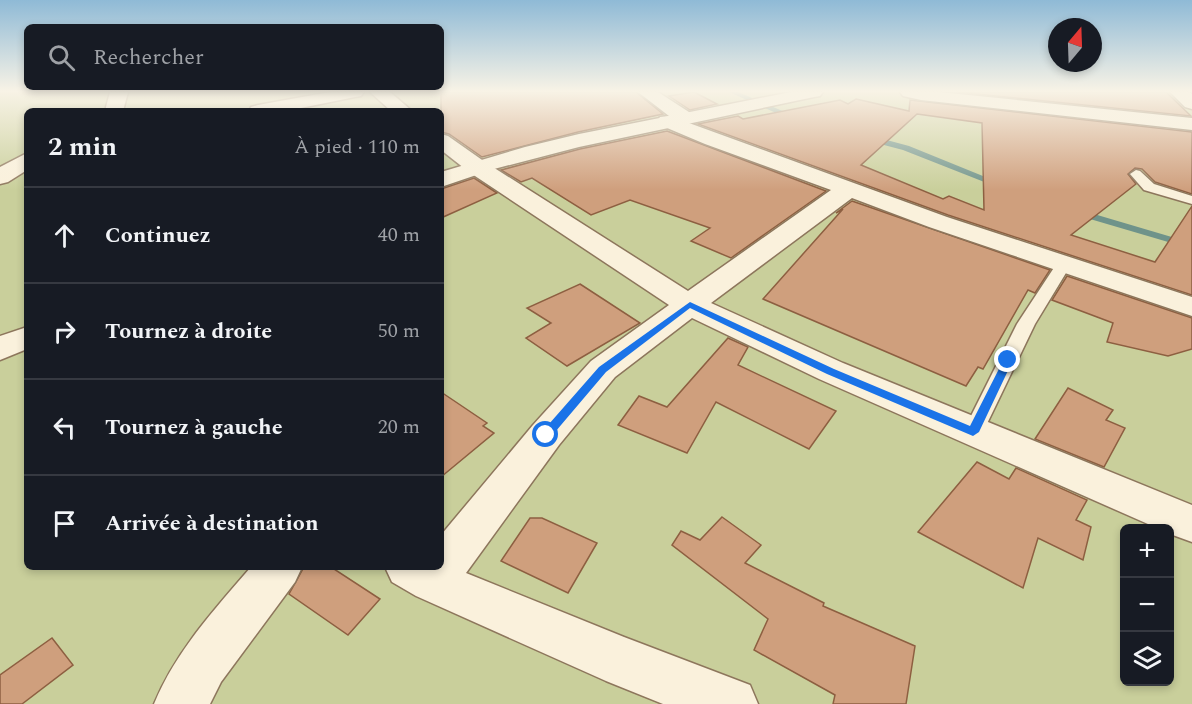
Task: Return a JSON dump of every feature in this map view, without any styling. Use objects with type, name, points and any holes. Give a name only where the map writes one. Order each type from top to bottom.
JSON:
[{"type":"street","points":[[444,179],[477,167],[585,138],[651,125]]},
{"type":"street","points":[[685,125],[712,140],[850,188],[938,222],[1192,307]]},
{"type":"street","points":[[444,142],[477,167],[690,304],[831,371],[1192,524]]},
{"type":"street","points":[[0,177],[24,162]]},
{"type":"street","points":[[444,548],[603,369],[850,188]]},
{"type":"street","points":[[0,349],[24,338]]},
{"type":"street","points":[[181,704],[203,664],[277,570]]},
{"type":"street","points":[[420,574],[624,663],[731,704]]},
{"type":"lane","points":[[1136,174],[1149,187],[1192,200]]},
{"type":"lane","points":[[973,432],[1026,324],[1064,263]]},
{"type":"green space","points":[[0,125],[24,125],[24,570],[444,570],[444,125],[1192,125],[1192,704],[0,704]]},
{"type":"building","points":[[444,125],[612,125],[482,157],[444,133]]},
{"type":"building","points":[[700,125],[905,125],[861,165],[943,199],[949,196],[984,210],[982,125],[1129,125],[1192,132],[1192,194],[1155,182],[1142,169],[1135,168],[1128,174],[1136,184],[1071,235],[1155,262],[1192,206],[1192,295],[948,215]]},
{"type":"building","points":[[667,131],[826,191],[731,258],[691,241],[710,228],[630,200],[591,215],[532,178],[521,182],[501,170],[580,149]]},
{"type":"building","points":[[474,178],[497,193],[444,217],[444,188]]},
{"type":"building","points":[[852,201],[1050,270],[1035,293],[1028,290],[983,369],[978,367],[966,386],[763,299],[843,209],[836,213]]},
{"type":"building","points":[[1067,276],[1192,318],[1192,349],[1168,356],[1107,342],[1113,323],[1052,300]]},
{"type":"building","points":[[580,284],[640,323],[567,366],[526,338],[551,323],[527,308]]},
{"type":"building","points":[[728,338],[748,347],[738,365],[836,411],[809,449],[716,402],[687,453],[618,425],[639,396],[667,407]]},
{"type":"building","points":[[1068,388],[1113,410],[1106,420],[1125,428],[1104,467],[1035,439]]},
{"type":"building","points":[[444,394],[487,423],[483,426],[494,433],[444,475]]},
{"type":"building","points":[[977,462],[1009,479],[1016,468],[1087,500],[1076,520],[1091,527],[1083,560],[1038,538],[1023,588],[918,532]]},
{"type":"building","points":[[722,517],[761,545],[745,563],[824,603],[823,606],[915,646],[906,704],[833,704],[835,695],[754,650],[768,619],[672,545],[681,531],[700,540]]},
{"type":"building","points":[[530,518],[542,518],[597,543],[568,593],[501,561]]},
{"type":"building","points":[[302,570],[336,570],[380,599],[348,635],[289,594]]},
{"type":"building","points":[[52,638],[73,665],[22,704],[0,704],[0,675]]},
{"type":"waterway","points":[[868,138],[906,148],[1000,185]]},
{"type":"waterway","points":[[1077,212],[1192,246]]},
{"type":"route","points":[[546,435],[603,369],[690,304],[831,371],[973,432],[1008,360]]}]
